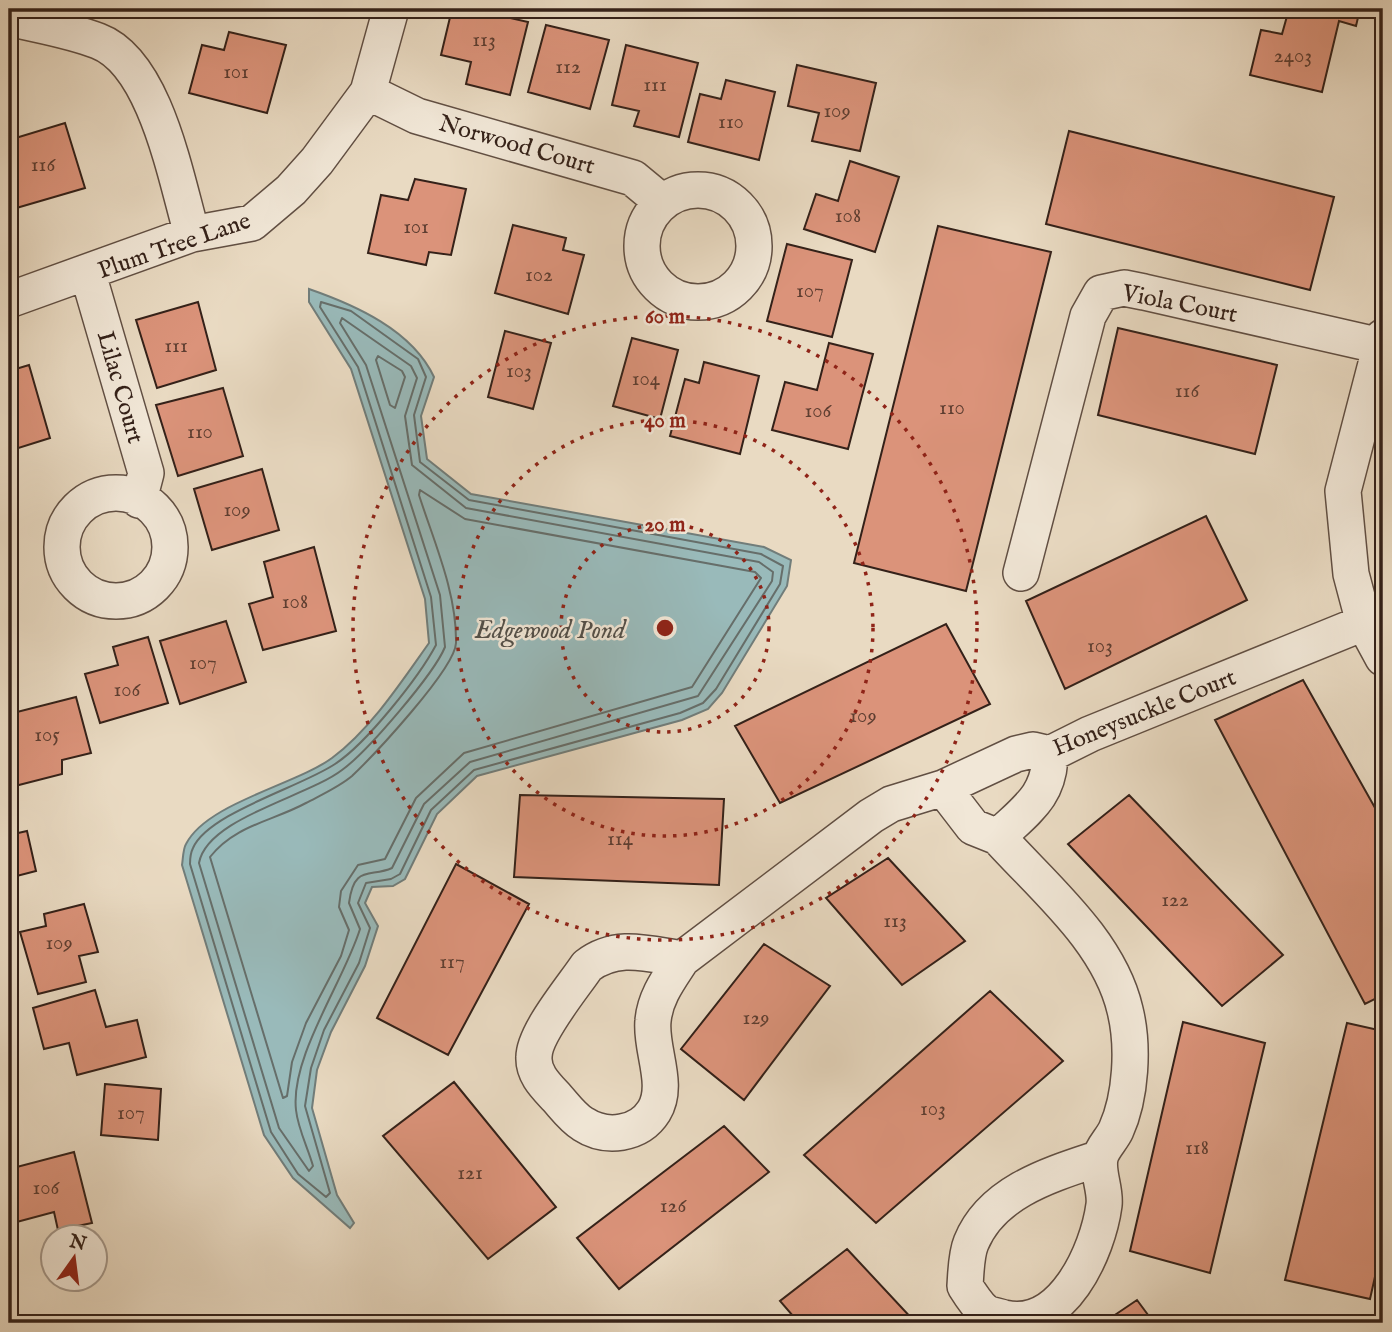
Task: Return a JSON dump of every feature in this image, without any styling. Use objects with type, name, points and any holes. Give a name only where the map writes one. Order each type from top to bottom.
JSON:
[{"type":"street","name":"Plum Tree Lane","points":[[9,300],[88,274],[192,234],[252,223],[291,190],[317,161],[368,92],[391,9]]},
{"type":"street","points":[[9,18],[100,41],[127,60],[158,119],[192,234]]},
{"type":"street","name":"Norwood Court","points":[[368,92],[416,116],[633,178],[662,202]]},
{"type":"street","name":"Lilac Court","points":[[88,274],[146,473],[139,500]]},
{"type":"street","name":"Viola Court","points":[[1021,573],[1088,316],[1101,293],[1113,289],[1134,290],[1382,342]]},
{"type":"street","points":[[1382,342],[1343,491],[1351,574],[1373,619],[1383,658]]},
{"type":"street","name":"Honeysuckle Court","points":[[682,959],[622,950],[598,957],[587,966],[536,1043],[535,1069],[543,1083],[585,1126],[598,1132],[627,1132],[654,1111],[659,1075],[653,1020],[661,990],[682,959],[871,816],[891,804],[943,788],[1016,754],[1033,750],[1050,754],[1090,734],[1373,619]]},
{"type":"street","points":[[998,837],[1043,793],[1050,770],[1050,754]]},
{"type":"street","points":[[943,788],[974,827],[998,837],[1083,930],[1112,975],[1120,993],[1129,1036],[1128,1077],[1117,1129],[1100,1158],[1105,1203],[1097,1238],[1080,1277],[1052,1309],[1018,1322],[985,1312],[965,1286],[971,1244],[988,1213],[1027,1185],[1100,1158]]},
{"type":"water","name":"Edgewood Pond","points":[[309,289],[363,311],[380,321],[412,346],[424,360],[434,377],[421,416],[427,459],[471,494],[764,547],[791,560],[787,586],[722,693],[708,709],[682,720],[477,776],[437,814],[405,879],[393,886],[372,887],[365,903],[378,926],[365,966],[331,1032],[317,1070],[312,1108],[337,1195],[354,1223],[350,1228],[293,1178],[264,1135],[182,865],[186,844],[212,817],[316,768],[346,747],[385,704],[429,643],[425,599],[351,369],[309,302]]},
{"type":"building","points":[[452,9],[469,9],[528,22],[510,95],[466,84],[471,62],[441,55]]},
{"type":"building","points":[[1289,9],[1360,9],[1356,26],[1339,21],[1322,92],[1250,75],[1261,30],[1282,34]]},
{"type":"building","points":[[546,25],[609,40],[590,109],[528,92]]},
{"type":"building","points":[[229,32],[286,45],[267,113],[189,93],[202,45],[224,50]]},
{"type":"building","points":[[626,45],[698,63],[679,137],[634,126],[639,111],[612,105]]},
{"type":"building","points":[[797,65],[876,83],[860,151],[812,141],[819,113],[788,106]]},
{"type":"building","points":[[726,80],[775,92],[759,160],[688,142],[700,94],[721,99]]},
{"type":"building","points":[[65,123],[85,188],[13,209],[9,196],[9,140]]},
{"type":"building","points":[[1069,131],[1334,197],[1310,290],[1046,224]]},
{"type":"building","points":[[850,161],[899,177],[875,252],[804,229],[816,194],[838,201]]},
{"type":"building","points":[[415,179],[466,189],[451,255],[429,252],[426,265],[368,253],[381,195],[408,200]]},
{"type":"building","points":[[513,225],[566,238],[563,250],[584,255],[568,314],[495,293]]},
{"type":"building","points":[[938,226],[1051,252],[966,591],[854,563]]},
{"type":"building","points":[[787,244],[852,260],[832,337],[767,321]]},
{"type":"building","points":[[198,302],[216,370],[157,388],[136,320]]},
{"type":"building","points":[[1118,328],[1277,365],[1255,454],[1098,415]]},
{"type":"building","points":[[505,331],[551,343],[533,409],[488,397]]},
{"type":"building","points":[[632,338],[678,350],[660,419],[613,406]]},
{"type":"building","points":[[829,343],[873,354],[848,449],[772,430],[785,382],[817,390]]},
{"type":"building","points":[[704,362],[759,376],[740,454],[670,436],[685,379],[699,383]]},
{"type":"building","points":[[29,365],[50,438],[9,451],[9,371]]},
{"type":"building","points":[[223,388],[243,456],[178,476],[156,405]]},
{"type":"building","points":[[262,469],[279,530],[212,550],[194,489]]},
{"type":"building","points":[[1206,516],[1247,600],[1065,689],[1026,601]]},
{"type":"building","points":[[314,547],[336,631],[263,650],[249,604],[273,597],[264,562]]},
{"type":"building","points":[[226,621],[246,682],[180,704],[160,641]]},
{"type":"building","points":[[946,624],[990,704],[780,803],[735,726]]},
{"type":"building","points":[[148,637],[168,703],[100,723],[85,674],[118,665],[113,647]]},
{"type":"building","points":[[1303,680],[1383,822],[1383,995],[1365,1004],[1215,720]]},
{"type":"building","points":[[76,697],[91,753],[62,760],[62,774],[15,786],[9,759],[9,714]]},
{"type":"building","points":[[520,795],[724,799],[719,885],[514,877]]},
{"type":"building","points":[[1129,795],[1283,955],[1222,1006],[1068,844]]},
{"type":"building","points":[[27,831],[36,871],[9,878],[9,835]]},
{"type":"building","points":[[888,858],[965,941],[902,985],[826,898]]},
{"type":"building","points":[[456,864],[529,904],[448,1055],[377,1018]]},
{"type":"building","points":[[84,904],[98,952],[79,956],[86,982],[38,994],[20,932],[46,926],[44,914]]},
{"type":"building","points":[[764,944],[830,986],[744,1100],[681,1049]]},
{"type":"building","points":[[95,990],[106,1027],[137,1020],[146,1057],[77,1075],[69,1043],[44,1049],[33,1008]]},
{"type":"building","points":[[990,991],[1063,1061],[876,1223],[804,1155]]},
{"type":"building","points":[[1183,1022],[1265,1043],[1210,1273],[1130,1251]]},
{"type":"building","points":[[1347,1023],[1383,1031],[1383,1241],[1370,1299],[1285,1280]]},
{"type":"building","points":[[454,1082],[556,1207],[488,1259],[383,1136]]},
{"type":"building","points":[[105,1084],[161,1089],[158,1140],[101,1135]]},
{"type":"building","points":[[724,1126],[769,1172],[619,1289],[577,1238]]},
{"type":"building","points":[[74,1152],[92,1223],[57,1224],[54,1212],[13,1223],[9,1205],[9,1169]]},
{"type":"building","points":[[847,1249],[916,1323],[799,1323],[780,1301]]},
{"type":"building","points":[[1137,1300],[1154,1323],[1103,1323]]},
{"type":"building","points":[[337,1318],[362,1323],[335,1323]]}]
